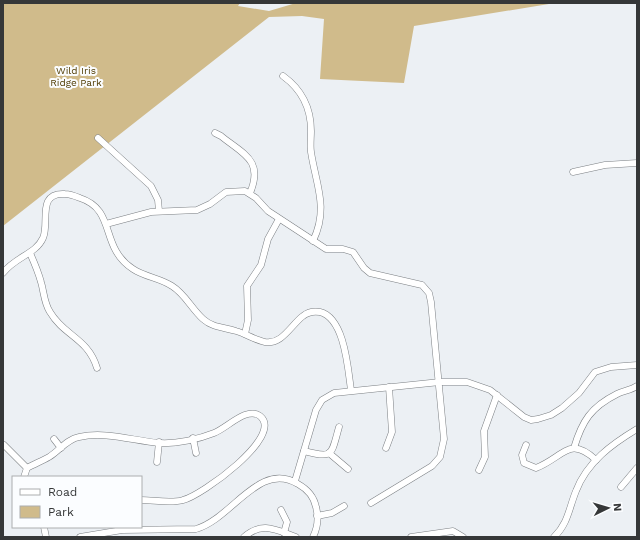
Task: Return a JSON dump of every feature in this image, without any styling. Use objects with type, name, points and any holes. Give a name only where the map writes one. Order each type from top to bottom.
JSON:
[{"type":"street","points":[[283,76],[293,83],[303,97],[310,118],[311,151],[322,210],[319,229],[313,241]]},
{"type":"street","points":[[215,134],[221,136],[253,163],[256,177],[250,193]]},
{"type":"street","points":[[98,138],[151,186],[158,200],[159,211]]},
{"type":"street","points":[[573,172],[605,165],[637,163]]},
{"type":"street","points":[[106,224],[118,222],[143,213],[197,210],[210,204],[228,191],[239,190],[250,193],[268,212],[328,250],[344,249],[351,251],[357,256],[364,268],[370,273],[419,284],[427,290],[431,302],[440,382],[444,439],[442,450],[438,461],[432,466],[371,503]]},
{"type":"street","points":[[3,273],[11,263],[30,253],[39,246],[45,234],[45,206],[48,201],[60,194],[67,194],[84,199],[101,211],[113,249],[127,265],[140,273],[173,286],[185,296],[200,316],[208,323],[245,334],[264,342],[274,341],[281,338],[305,314],[313,312],[322,313],[334,324],[343,342],[351,390]]},
{"type":"street","points":[[245,334],[248,318],[247,286],[263,262],[268,239],[279,219]]},
{"type":"street","points":[[30,253],[38,272],[50,313],[69,333],[89,350],[97,368]]},
{"type":"street","points":[[295,481],[314,414],[320,403],[331,394],[351,390],[440,382],[467,382],[497,395],[524,417],[531,420],[545,418],[573,398],[595,372],[611,367],[637,365]]},
{"type":"street","points":[[574,448],[585,418],[599,404],[618,393],[637,386]]},
{"type":"street","points":[[386,448],[392,432],[389,387]]},
{"type":"street","points":[[479,470],[485,457],[484,431],[497,395]]},
{"type":"street","points":[[24,476],[27,468],[61,448],[73,439],[82,437],[119,436],[159,442],[193,438],[220,431],[246,414],[257,415],[262,418],[265,426],[264,432],[246,457],[194,496],[176,501],[142,500]]},
{"type":"street","points":[[304,451],[320,455],[329,453],[333,448],[339,427]]},
{"type":"street","points":[[554,537],[565,525],[576,491],[582,479],[596,460],[614,443],[637,429]]},
{"type":"street","points":[[193,438],[196,453]]},
{"type":"street","points":[[54,439],[61,448]]},
{"type":"street","points":[[157,462],[159,442]]},
{"type":"street","points":[[4,445],[27,468]]},
{"type":"street","points":[[526,445],[522,455],[524,463],[536,468],[549,463],[570,448],[586,451],[596,460]]},
{"type":"street","points":[[329,453],[348,469]]},
{"type":"street","points":[[622,488],[637,468]]},
{"type":"street","points":[[80,537],[112,529],[196,529],[208,526],[254,486],[278,478],[295,481],[305,487],[315,501],[317,516],[316,530],[313,537]]},
{"type":"street","points":[[317,516],[332,513],[344,506]]},
{"type":"street","points":[[281,510],[287,522],[284,533]]},
{"type":"street","points":[[244,537],[255,528],[264,528],[296,537]]},
{"type":"street","points":[[411,537],[453,531],[463,537]]},
{"type":"green space","name":"Wild Iris Ridge Park","points":[[3,3],[240,3],[238,6],[269,11],[296,3],[555,3],[414,26],[404,83],[320,79],[324,19],[302,16],[269,17],[3,226]]}]
